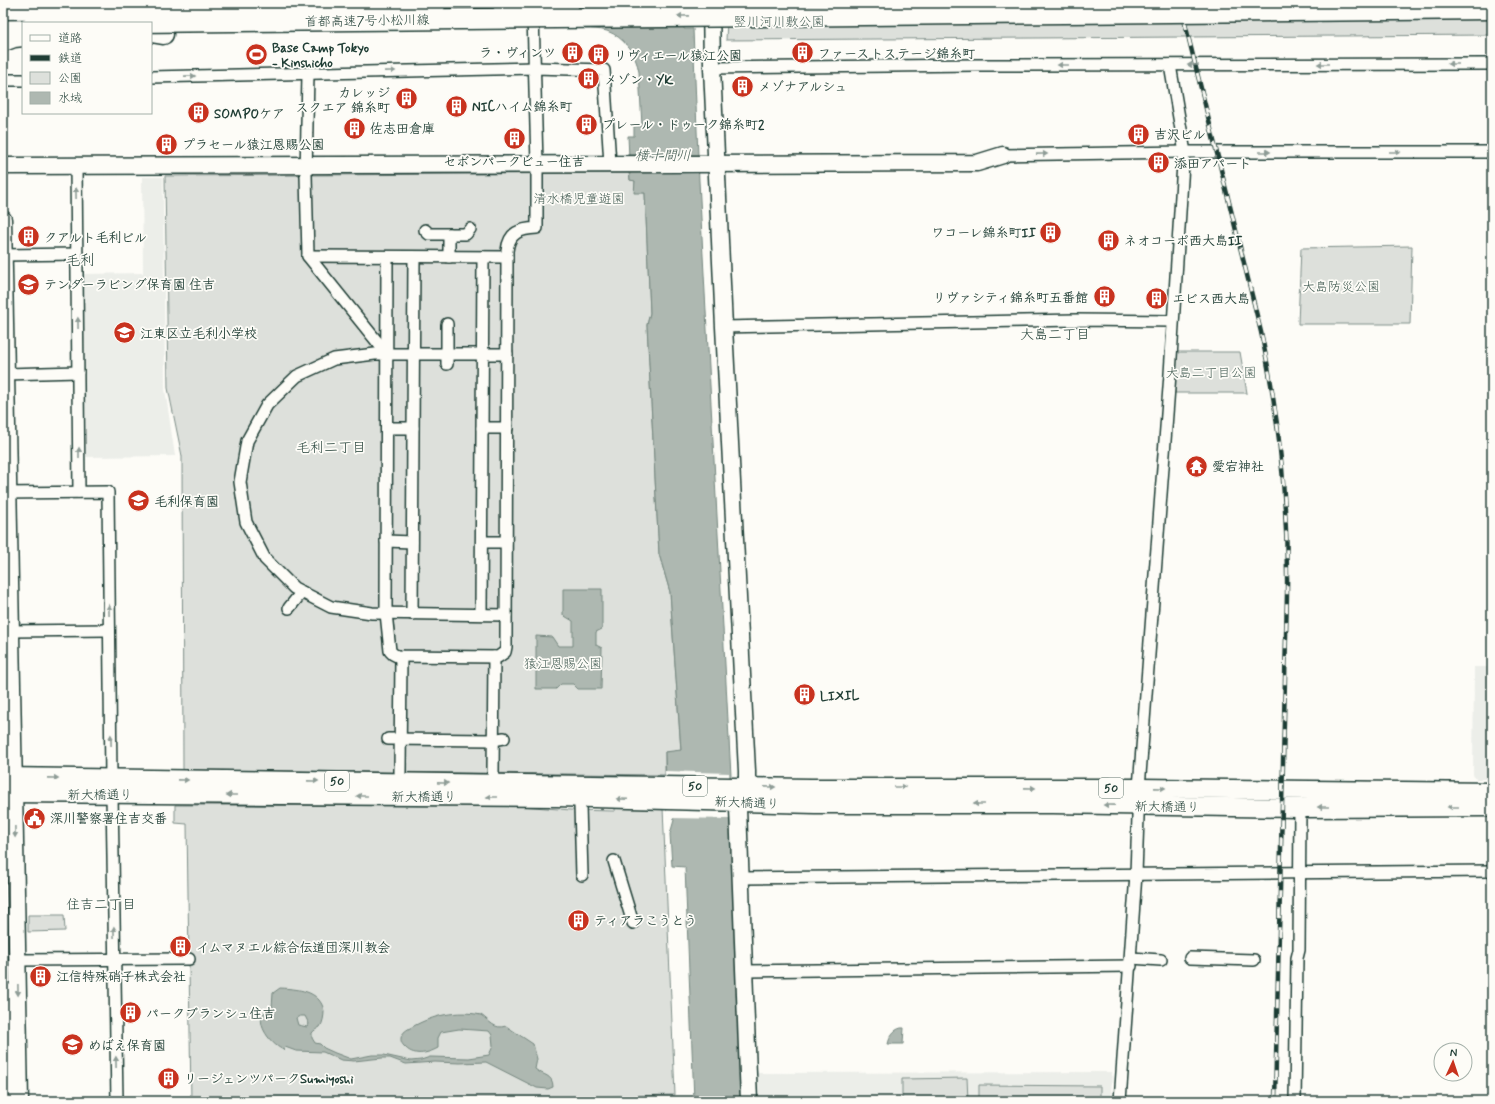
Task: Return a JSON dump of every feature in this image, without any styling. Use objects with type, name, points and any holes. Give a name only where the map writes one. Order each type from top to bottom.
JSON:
[{"type":"highway","name":"首都高速7号小松川線","points":[[3,9],[569,3]]},
{"type":"highway","name":"首都高速7号小松川線","points":[[130,22],[1492,9]]},
{"type":"highway","points":[[155,33],[565,27],[609,17]]},
{"type":"highway","points":[[3,20],[19,21],[71,19],[91,22]]},
{"type":"highway","points":[[3,23],[22,23]]},
{"type":"highway","points":[[3,41],[22,36]]},
{"type":"main road","name":"新大橋通り","points":[[9,785],[79,774],[112,786]]},
{"type":"main road","name":"新大橋通り","points":[[9,785],[112,786],[556,798],[660,793],[737,794],[811,788],[1139,797],[1300,808],[1492,807]]},
{"type":"main road","name":"新大橋通り","points":[[1139,797],[1492,792]]},
{"type":"street","points":[[388,257],[386,613],[390,650],[392,654],[401,656],[498,657],[505,652],[506,615],[506,354],[508,242],[513,235],[520,230],[537,228],[533,3]]},
{"type":"street","points":[[711,3],[712,68],[724,327],[737,794],[749,1101]]},
{"type":"street","points":[[712,68],[976,65],[1492,64]]},
{"type":"street","points":[[1120,1101],[1131,962],[1139,797],[1184,152],[1170,65]]},
{"type":"street","points":[[152,77],[535,68],[604,70],[618,164]]},
{"type":"street","points":[[308,73],[306,165],[308,256],[387,354]]},
{"type":"street","points":[[3,80],[22,80]]},
{"type":"street","points":[[3,166],[977,163],[1003,155],[1184,152],[1492,152]]},
{"type":"street","points":[[76,166],[79,492]]},
{"type":"street","points":[[3,219],[6,374],[5,493],[11,631],[9,785],[17,960],[20,1101]]},
{"type":"street","points":[[425,230],[430,234],[466,234],[470,229]]},
{"type":"street","points":[[449,234],[449,257]]},
{"type":"street","points":[[4,255],[77,254]]},
{"type":"street","points":[[308,256],[507,257]]},
{"type":"street","points":[[412,614],[414,257]]},
{"type":"street","points":[[481,614],[483,257]]},
{"type":"street","points":[[724,327],[1076,320],[1173,321]]},
{"type":"street","points":[[447,324],[447,359]]},
{"type":"street","points":[[506,354],[483,354],[447,359],[413,354],[375,354],[334,359],[297,376],[267,405],[247,441],[240,482],[246,522],[265,559],[294,588],[331,607],[372,613],[506,615]]},
{"type":"street","points":[[6,374],[78,372]]},
{"type":"street","points":[[387,428],[413,428]]},
{"type":"street","points":[[482,428],[506,428]]},
{"type":"street","points":[[5,493],[108,492],[117,1101]]},
{"type":"street","points":[[386,542],[412,542]]},
{"type":"street","points":[[482,542],[506,542]]},
{"type":"street","points":[[289,608],[302,592]]},
{"type":"street","points":[[11,631],[109,630]]},
{"type":"street","points":[[400,772],[401,656]]},
{"type":"street","points":[[493,773],[498,739],[494,657]]},
{"type":"street","points":[[388,739],[498,739]]},
{"type":"street","points":[[580,806],[582,875]]},
{"type":"street","points":[[1295,1101],[1297,965],[1299,950],[1298,872],[1300,808]]},
{"type":"street","points":[[614,861],[633,923]]},
{"type":"street","points":[[741,878],[1492,871]]},
{"type":"street","points":[[1190,958],[1254,960]]},
{"type":"street","points":[[17,960],[189,959]]},
{"type":"street","points":[[745,971],[1131,962],[1161,960]]},
{"type":"street","points":[[3,989],[4,1066],[7,1101]]},
{"type":"shaded area","name":"江東区立毛利小学校","points":[[142,177],[163,177],[165,389],[175,456],[86,457],[83,274],[143,273]]},
{"type":"shaded area","points":[[1474,667],[1492,667],[1492,779],[1476,779],[1473,775]]},
{"type":"shaded area","points":[[1112,1072],[1111,1101],[757,1101],[756,1073]]},
{"type":"green space","name":"竪川河川敷公園","points":[[728,3],[1492,3],[1492,35],[726,40]]},
{"type":"green space","name":"猿江恩賜公園","points":[[629,173],[630,180],[635,180],[635,192],[645,193],[650,313],[647,325],[659,554],[670,592],[681,751],[665,752],[665,775],[183,770],[182,456],[168,388],[165,176]]},
{"type":"green space","name":"大島防災公園","points":[[1412,246],[1410,324],[1298,324],[1301,248]]},
{"type":"green space","name":"大島二丁目公園","points":[[1176,352],[1240,352],[1247,393],[1175,393]]},
{"type":"green space","points":[[175,805],[521,806],[571,810],[615,811],[615,807],[663,808],[675,1095],[400,1101],[191,1101],[187,824],[175,823]]},
{"type":"green space","points":[[28,915],[64,915],[65,931],[28,932]]},
{"type":"green space","points":[[967,1078],[968,1101],[902,1101],[902,1079]]},
{"type":"green space","points":[[979,1085],[1100,1086],[1100,1101],[979,1101]]},
{"type":"water","name":"横十間川","points":[[586,3],[686,3],[684,29],[693,29],[699,181],[741,962],[745,1101],[694,1101],[685,867],[672,866],[670,834],[674,820],[667,811],[665,752],[681,750],[670,592],[659,554],[647,325],[650,313],[645,193],[634,193],[635,181],[630,180],[628,136],[634,136],[634,126],[642,126],[639,72],[632,53],[619,37],[599,29],[585,29]]},
{"type":"water","points":[[563,589],[602,589],[602,629],[596,632],[596,645],[602,648],[601,689],[578,689],[573,684],[561,684],[556,689],[536,689],[536,636],[552,637],[558,646],[573,646],[573,621],[563,615]]},
{"type":"water","points":[[280,988],[293,989],[307,992],[318,999],[322,1004],[324,1017],[320,1027],[312,1033],[312,1038],[315,1043],[320,1044],[324,1048],[351,1059],[372,1055],[384,1055],[411,1061],[430,1057],[469,1058],[489,1055],[493,1046],[492,1035],[489,1031],[459,1029],[441,1032],[438,1038],[438,1048],[425,1053],[412,1052],[402,1044],[401,1041],[402,1035],[406,1030],[428,1019],[454,1013],[481,1015],[495,1026],[506,1026],[533,1044],[537,1059],[535,1069],[549,1077],[553,1083],[553,1087],[548,1089],[537,1088],[486,1062],[435,1062],[406,1064],[390,1058],[354,1061],[341,1060],[323,1052],[296,1051],[285,1047],[284,1050],[275,1045],[267,1036],[261,1021],[262,1016],[272,1008],[273,993]],"holes":[[[305,1016],[309,1024],[307,1027],[298,1025],[296,1018]]]},
{"type":"water","points":[[901,1028],[904,1028],[903,1044],[888,1044],[892,1034]]},
{"type":"pier","points":[[628,155],[697,155],[698,174],[629,173]]},
{"type":"pier","points":[[665,771],[729,773],[731,819],[670,818],[667,814]]},
{"type":"railway","points":[[1180,3],[1261,332],[1268,365],[1282,463],[1286,528],[1287,594],[1275,1101]]},
{"type":"place","name":"ラ・ヴィンツ","points":[[572,52]]},
{"type":"place","name":"ファーストステージ錦糸町","points":[[802,53]]},
{"type":"place","name":"Base Camp Tokyo - Kinshicho","points":[[257,54]]},
{"type":"place","name":"リヴィエール猿江公園","points":[[598,55]]},
{"type":"place","name":"メゾン・YK","points":[[589,79]]},
{"type":"place","name":"メゾナアルシュ","points":[[742,86]]},
{"type":"place","name":"カレッジ スクエア 錦糸町","points":[[406,99]]},
{"type":"place","name":"NICハイム錦糸町","points":[[456,106]]},
{"type":"place","name":"SOMPOケア","points":[[199,113]]},
{"type":"place","name":"プレール・ドゥーク錦糸町2","points":[[586,124]]},
{"type":"place","name":"佐志田倉庫","points":[[355,128]]},
{"type":"place","name":"吉沢ビル","points":[[1138,134]]},
{"type":"place","name":"セボンパークビュー住吉","points":[[514,139]]},
{"type":"place","name":"プラセール猿江恩賜公園","points":[[166,144]]},
{"type":"place","name":"添田アパート","points":[[1158,163]]},
{"type":"place","name":"ワコーレ錦糸町II","points":[[1051,232]]},
{"type":"place","name":"クアルト毛利ビル","points":[[29,237]]},
{"type":"place","name":"ネオコーポ西大島II","points":[[1108,240]]},
{"type":"place","name":"テンダーラビング保育園 住吉","points":[[29,284]]},
{"type":"place","name":"リヴァシティ錦糸町五番館","points":[[1104,297]]},
{"type":"place","name":"エビス西大島","points":[[1156,298]]},
{"type":"place","name":"江東区立毛利小学校","points":[[124,333]]},
{"type":"place","name":"愛宕神社","points":[[1196,466]]},
{"type":"place","name":"毛利保育園","points":[[139,501]]},
{"type":"place","name":"LIXIL","points":[[804,695]]},
{"type":"place","name":"深川警察署住吉交番","points":[[35,818]]},
{"type":"place","name":"ティアラこうとう","points":[[579,920]]},
{"type":"place","name":"イムマヌエル綜合伝道団深川教会","points":[[181,947]]},
{"type":"place","name":"江信特殊硝子株式会社","points":[[41,976]]},
{"type":"place","name":"パークブランシュ住吉","points":[[130,1013]]},
{"type":"place","name":"めばえ保育園","points":[[73,1045]]},
{"type":"place","name":"リージェンツパークSumiyoshi","points":[[168,1078]]},
{"type":"district","name":"毛利","points":[[80,260]]},
{"type":"district","name":"大島二丁目","points":[[1055,334]]},
{"type":"district","name":"毛利二丁目","points":[[331,447]]},
{"type":"district","name":"住吉二丁目","points":[[101,904]]},
{"type":"park label","name":"清水橋児童遊園","points":[[579,198]]}]
